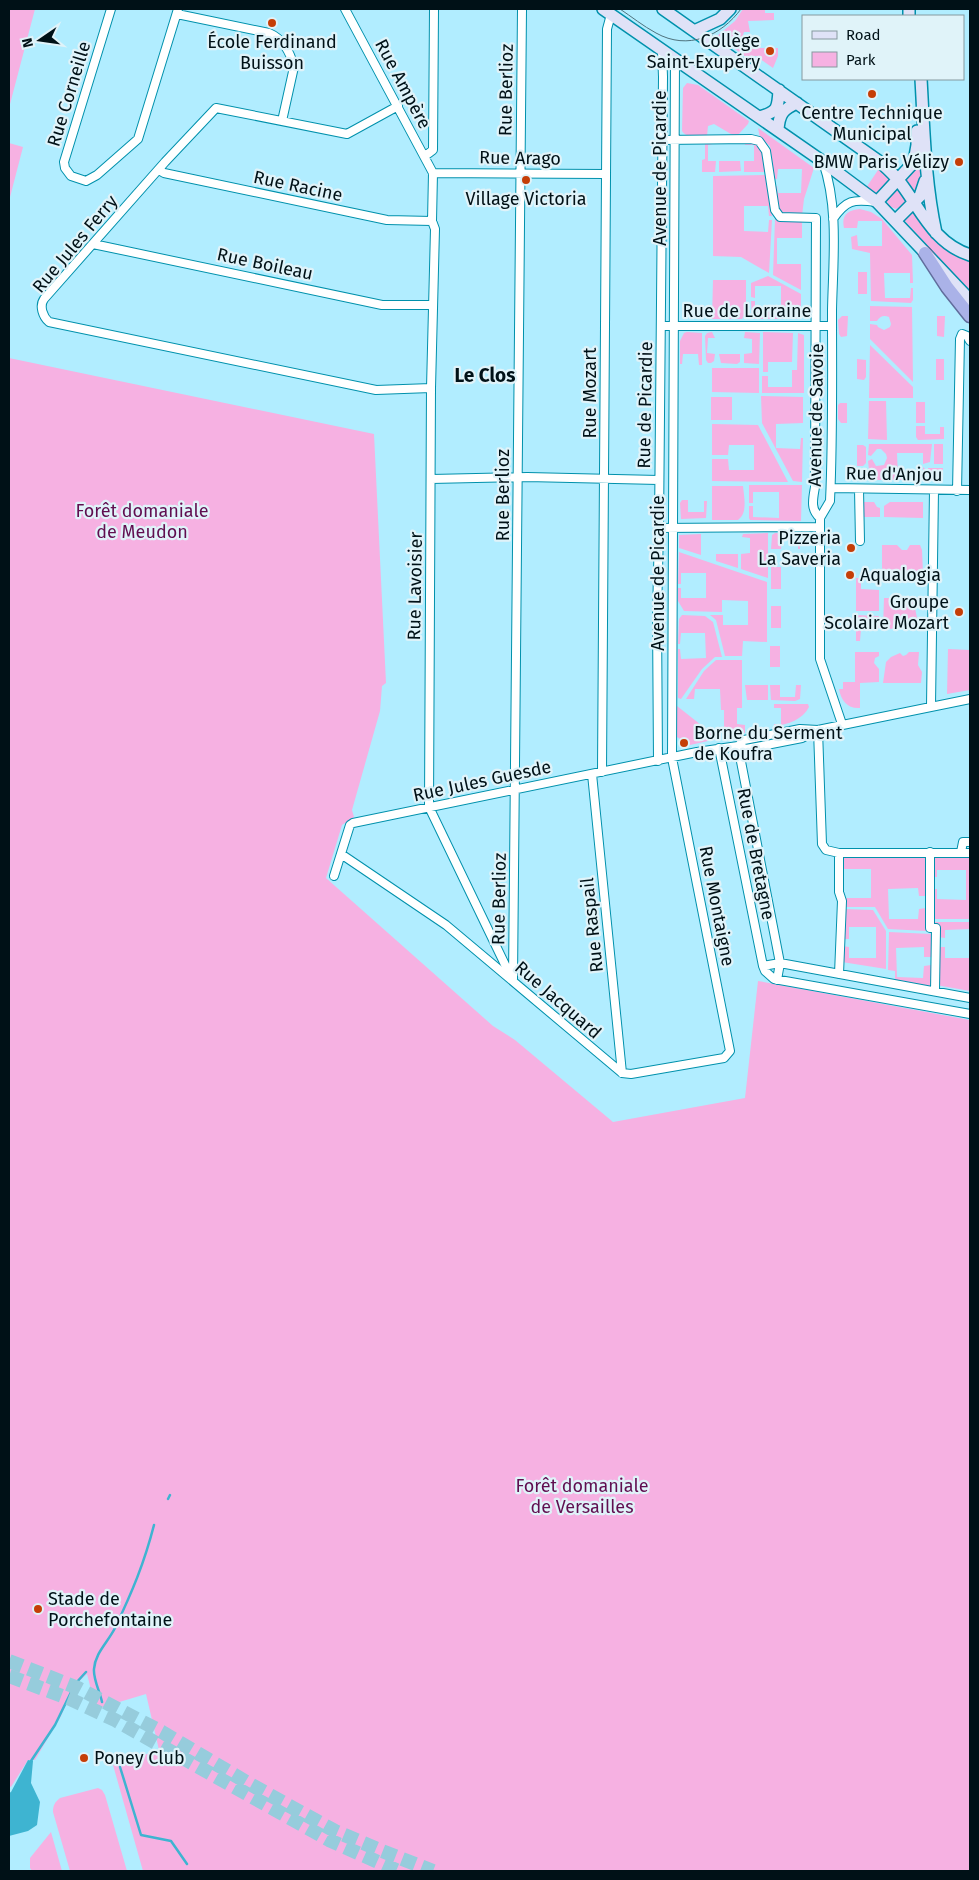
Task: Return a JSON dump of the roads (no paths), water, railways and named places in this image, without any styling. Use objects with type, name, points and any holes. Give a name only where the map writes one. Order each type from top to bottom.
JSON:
[{"type":"highway","points":[[925,253],[947,287],[970,316]]},
{"type":"main road","points":[[603,9],[778,130],[877,202],[970,300]]},
{"type":"main road","points":[[663,9],[888,169],[914,202],[924,220],[937,234],[956,250],[970,255]]},
{"type":"main road","points":[[694,31],[713,23],[730,9]]},
{"type":"main road","points":[[877,202],[914,162],[916,156],[913,80]]},
{"type":"main road","points":[[921,80],[926,174],[930,205],[937,234]]},
{"type":"main road","points":[[759,117],[776,109],[779,90]]},
{"type":"main road","points":[[778,130],[778,119],[782,112],[797,103]]},
{"type":"main road","points":[[888,169],[916,156]]},
{"type":"main road","points":[[896,220],[922,193],[926,174]]},
{"type":"street","name":"Rue Corneille","points":[[111,9],[64,162],[65,168],[71,176],[82,181],[97,175],[138,139],[177,11]]},
{"type":"street","name":"Rue Ampère","points":[[345,9],[433,173]]},
{"type":"street","points":[[425,156],[433,150],[434,9]]},
{"type":"street","name":"Rue Berlioz","points":[[513,981],[522,9]]},
{"type":"street","points":[[177,11],[269,33],[280,38],[294,67],[282,121]]},
{"type":"street","name":"Rue Mozart","points":[[602,772],[607,29],[609,21],[614,16]]},
{"type":"street","name":"Rue de Picardie","points":[[658,761],[657,617],[662,50]]},
{"type":"street","name":"Avenue de Picardie","points":[[672,758],[675,58]]},
{"type":"street","name":"Rue Jules Ferry","points":[[398,106],[346,134],[216,108],[158,170],[42,303],[45,319],[49,322],[376,390],[431,388]]},
{"type":"street","points":[[662,140],[751,139],[759,141],[766,151],[774,210],[780,217],[816,218],[815,487],[813,510],[820,518]]},
{"type":"street","name":"Avenue de Savoie","points":[[822,161],[829,181],[833,219],[831,488],[830,501],[820,518],[819,527],[820,659],[842,724]]},
{"type":"street","name":"Rue Racine","points":[[158,170],[164,173],[387,220],[432,221]]},
{"type":"street","name":"Rue Arago","points":[[433,173],[606,174]]},
{"type":"street","name":"Rue Lavoisier","points":[[433,173],[432,221],[435,229],[431,388],[429,807],[513,981]]},
{"type":"street","points":[[833,219],[848,202],[856,200],[877,202]]},
{"type":"street","name":"Rue Boileau","points":[[93,244],[382,305],[432,305]]},
{"type":"street","name":"Rue de Lorraine","points":[[661,326],[832,326]]},
{"type":"street","points":[[957,491],[960,339],[962,334],[967,336],[970,341]]},
{"type":"street","points":[[431,479],[518,477],[659,480]]},
{"type":"street","points":[[815,487],[819,503],[826,508]]},
{"type":"street","name":"Rue d'Anjou","points":[[831,488],[970,490]]},
{"type":"street","points":[[859,489],[860,541]]},
{"type":"street","points":[[931,706],[934,490]]},
{"type":"street","points":[[659,528],[819,527]]},
{"type":"street","name":"Rue Jules Guesde","points":[[334,876],[350,825],[353,823],[719,748],[738,746],[744,740],[800,729],[818,730],[970,699]]},
{"type":"street","points":[[818,730],[822,844],[826,850],[839,853],[970,853]]},
{"type":"street","name":"Rue de Bretagne","points":[[738,746],[780,964],[777,980]]},
{"type":"street","name":"Rue de Bretagne","points":[[719,748],[763,966]]},
{"type":"street","name":"Rue Montaigne","points":[[622,1072],[631,1074],[724,1058],[730,1051],[672,758]]},
{"type":"street","name":"Rue Raspail","points":[[592,774],[622,1072]]},
{"type":"street","points":[[961,852],[963,842],[970,842]]},
{"type":"street","points":[[930,852],[930,928],[936,928],[935,991]]},
{"type":"street","points":[[839,853],[839,892],[842,901],[840,974]]},
{"type":"street","name":"Rue Jacquard","points":[[341,854],[446,926],[622,1072]]},
{"type":"street","points":[[970,998],[780,964],[763,966],[769,977],[777,980],[970,1014]]},
{"type":"water","points":[[28,1760],[33,1761],[31,1783],[40,1802],[37,1825],[28,1831],[9,1836],[9,1793]]},
{"type":"waterway","points":[[168,1499],[170,1495]]},
{"type":"waterway","points":[[102,1702],[95,1677],[95,1663],[115,1628],[132,1590],[154,1525]]},
{"type":"waterway","points":[[31,1761],[55,1725],[75,1684],[86,1672]]},
{"type":"waterway","points":[[120,1767],[141,1835],[171,1841],[187,1864]]},
{"type":"tunnel","points":[[9,1661],[78,1688],[162,1732],[248,1783],[335,1831],[433,1871]]},
{"type":"tunnel","points":[[9,1676],[70,1699],[115,1720],[329,1840],[398,1871]]},
{"type":"tram line","points":[[620,9],[656,33],[680,41],[703,38],[714,33],[724,27],[741,9]]},
{"type":"place","name":"École Ferdinand Buisson","points":[[272,23]]},
{"type":"place","name":"Collège Saint-Exupéry","points":[[770,51]]},
{"type":"place","name":"Centre Technique Municipal","points":[[872,94]]},
{"type":"place","name":"BMW Paris Vélizy","points":[[959,162]]},
{"type":"place","name":"Village Victoria","points":[[526,180]]},
{"type":"place","name":"Pizzeria La Saveria","points":[[851,548]]},
{"type":"place","name":"Aqualogia","points":[[850,575]]},
{"type":"place","name":"Groupe Scolaire Mozart","points":[[959,612]]},
{"type":"place","name":"Borne du Serment de Koufra","points":[[684,743]]},
{"type":"place","name":"Stade de Porchefontaine","points":[[38,1609]]},
{"type":"place","name":"Poney Club","points":[[84,1758]]},
{"type":"district","name":"Le Clos","points":[[485,375]]},
{"type":"park label","name":"Forêt domaniale de Meudon","points":[[142,521]]},
{"type":"park label","name":"Forêt domaniale de Versailles","points":[[582,1496]]}]
